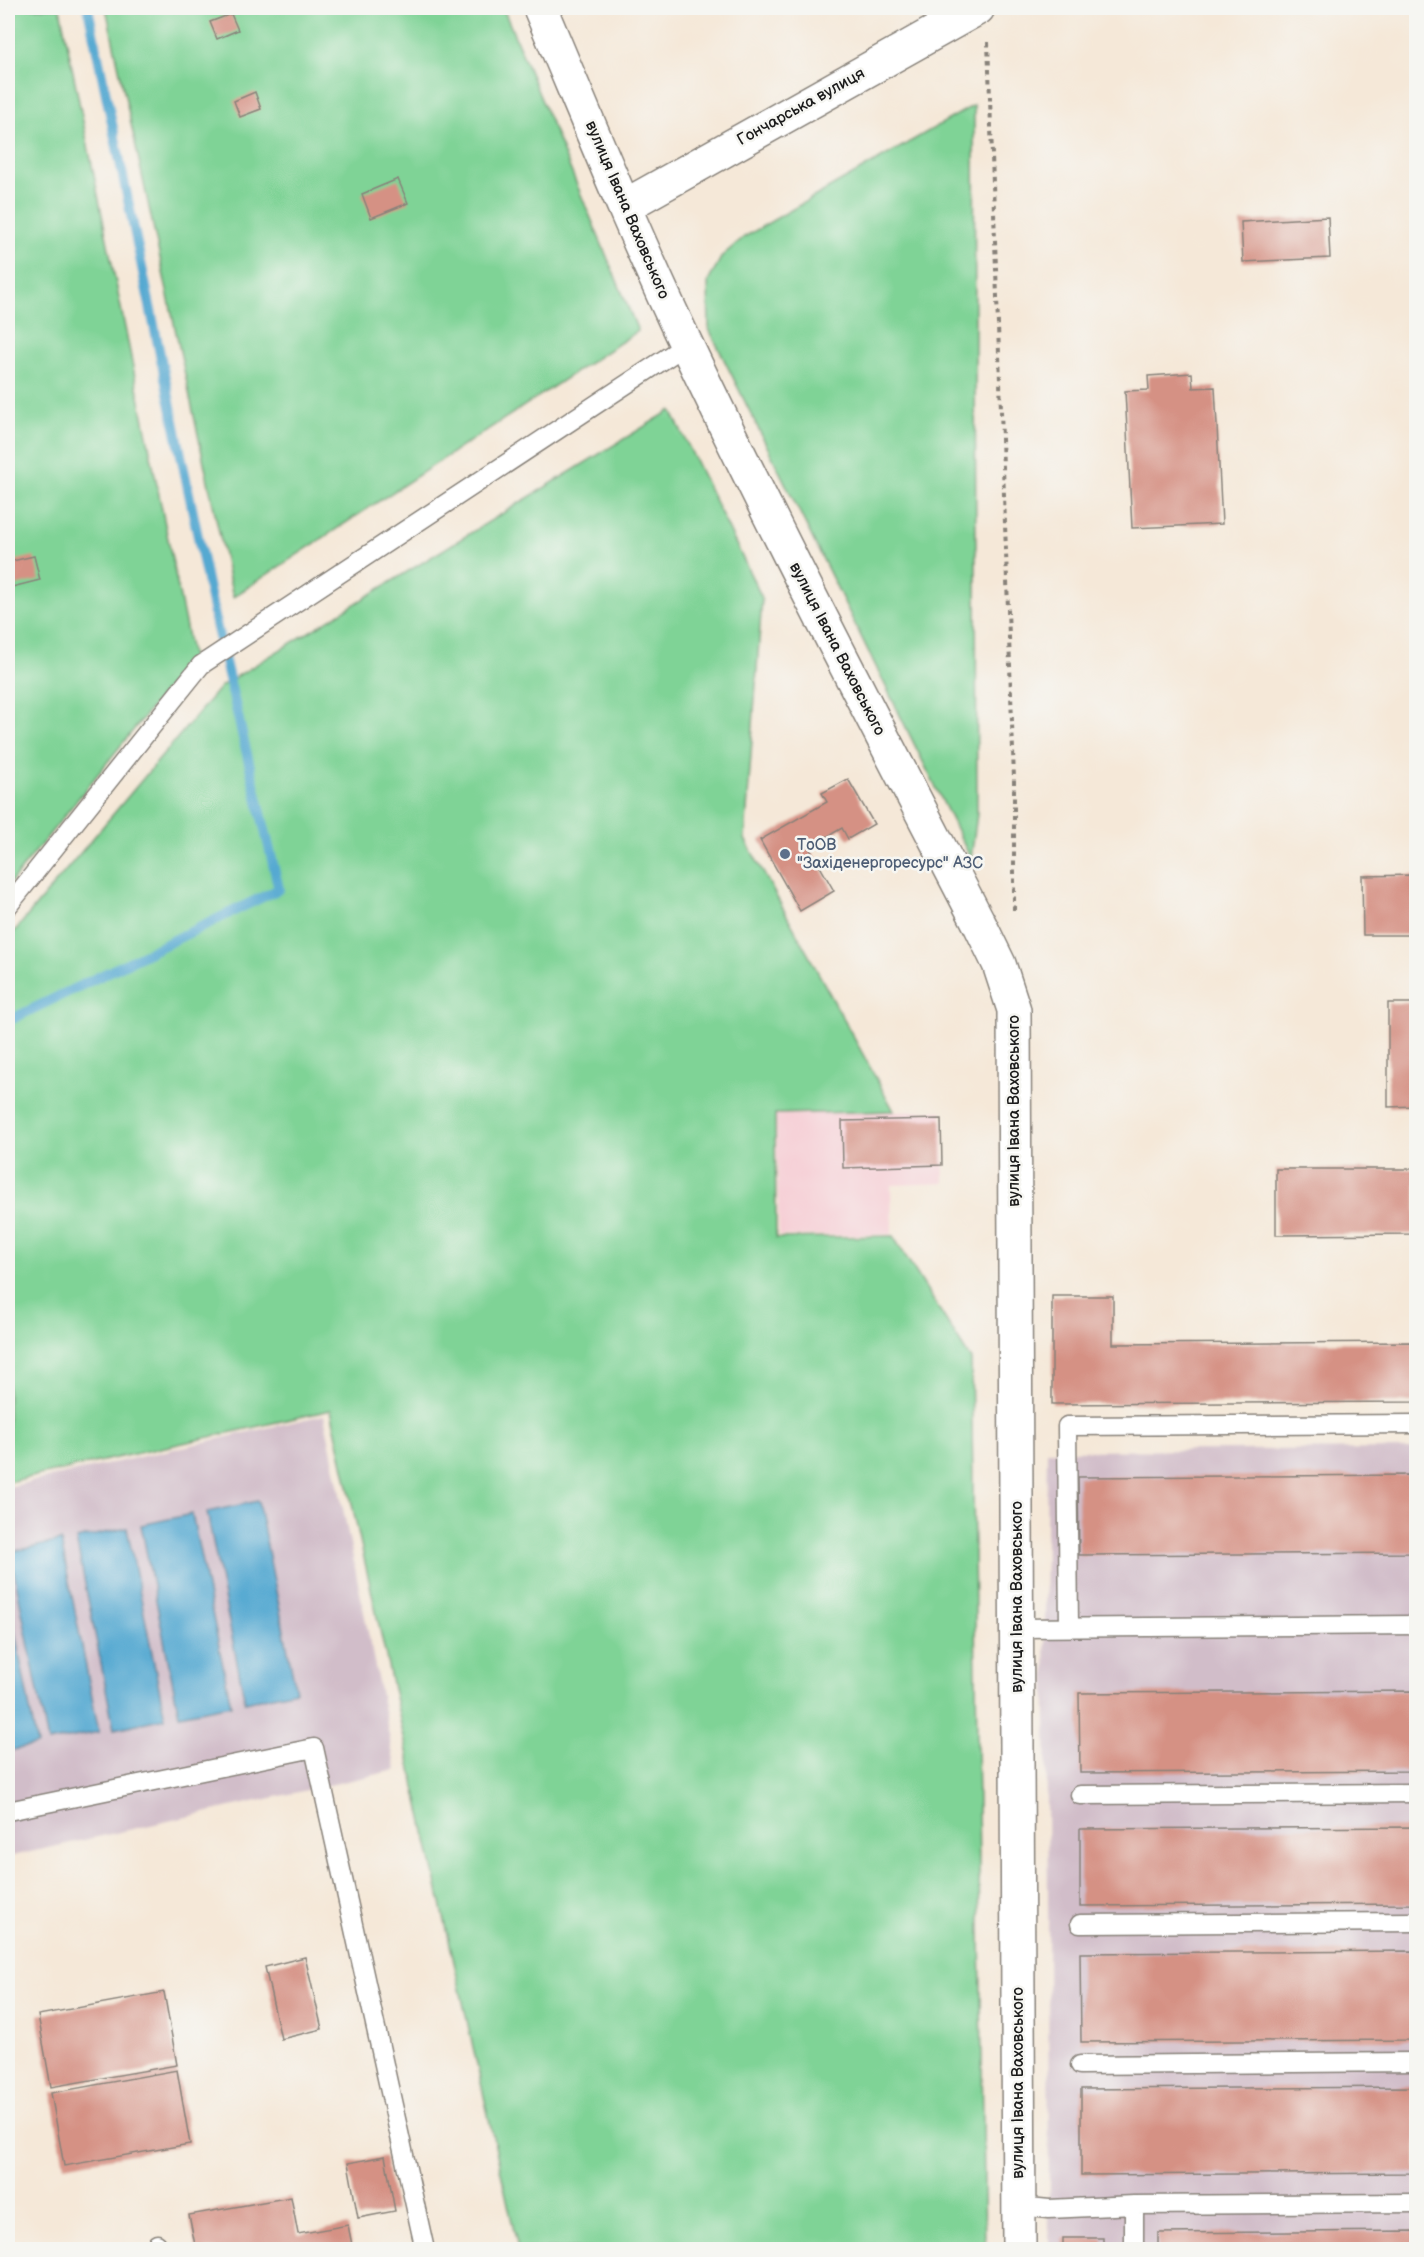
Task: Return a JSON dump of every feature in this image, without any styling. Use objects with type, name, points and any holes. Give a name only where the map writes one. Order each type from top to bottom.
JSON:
[{"type":"street","name":"вулиця Івана Ваховського","points":[[540,8],[686,345],[805,588],[981,927],[999,964],[1014,1010],[1019,2250]]},
{"type":"street","name":"Гончарська вулиця","points":[[625,207],[982,19]]},
{"type":"lane","points":[[8,906],[201,665],[686,345]]},
{"type":"lane","points":[[1069,1627],[1067,1426],[1416,1424]]},
{"type":"lane","points":[[1017,1628],[1416,1625]]},
{"type":"lane","points":[[8,1811],[314,1748],[425,2250]]},
{"type":"lane","points":[[1080,1795],[1416,1793]]},
{"type":"lane","points":[[1080,1924],[1416,1922]]},
{"type":"lane","points":[[1080,2065],[1416,2062]]},
{"type":"lane","points":[[1019,2206],[1049,2209],[1134,2205],[1416,2203]]},
{"type":"lane","points":[[1134,2205],[1134,2250]]},
{"type":"path","points":[[982,19],[1014,779],[1014,918]]},
{"type":"shaded area","points":[[942,1111],[944,1183],[891,1185],[892,1234],[779,1236],[776,1115]]},
{"type":"shaded area","points":[[324,1415],[396,1770],[8,1857],[8,1487]]},
{"type":"shaded area","points":[[1416,1449],[1416,2249],[1049,2249],[1045,1627],[1047,1451]]},
{"type":"green space","points":[[8,8],[60,8],[192,657],[8,886]]},
{"type":"green space","points":[[106,8],[503,8],[638,331],[233,597]]},
{"type":"green space","points":[[974,105],[977,814],[971,859],[709,329],[708,282],[722,256],[744,237]]},
{"type":"green space","points":[[671,410],[762,598],[745,839],[894,1111],[775,1114],[776,1238],[893,1236],[971,1360],[985,2249],[518,2249],[331,1410],[8,1482],[8,939],[221,686]]},
{"type":"water","points":[[258,1501],[296,1691],[245,1702],[207,1512]]},
{"type":"water","points":[[192,1514],[231,1705],[179,1715],[141,1525]]},
{"type":"water","points":[[127,1528],[165,1718],[114,1729],[76,1539]]},
{"type":"water","points":[[61,1541],[99,1732],[48,1742],[10,1552]]},
{"type":"water","points":[[8,1597],[37,1745],[8,1751]]},
{"type":"building","points":[[231,14],[238,30],[217,39],[210,22]]},
{"type":"building","points":[[255,92],[261,109],[240,117],[234,101]]},
{"type":"building","points":[[398,179],[408,203],[371,218],[362,194]]},
{"type":"building","points":[[1328,217],[1330,258],[1243,262],[1241,222]]},
{"type":"building","points":[[1192,373],[1193,388],[1215,387],[1222,524],[1132,528],[1125,391],[1149,390],[1148,376]]},
{"type":"building","points":[[34,556],[40,580],[8,588],[8,562]]},
{"type":"building","points":[[848,779],[874,824],[848,839],[842,828],[809,847],[834,891],[800,911],[760,840],[827,802],[822,793]]},
{"type":"building","points":[[1416,875],[1416,935],[1363,935],[1362,876]]},
{"type":"building","points":[[1388,1003],[1416,1003],[1416,1106],[1388,1107]]},
{"type":"building","points":[[941,1119],[942,1165],[843,1168],[842,1121]]},
{"type":"building","points":[[1276,1169],[1416,1169],[1416,1234],[1276,1235]]},
{"type":"building","points":[[1052,1296],[1113,1296],[1113,1344],[1416,1342],[1416,1402],[1052,1404]]},
{"type":"building","points":[[1416,1475],[1416,1553],[1079,1555],[1078,1477]]},
{"type":"building","points":[[1416,1691],[1416,1771],[1080,1773],[1079,1693]]},
{"type":"building","points":[[1416,1827],[1416,1904],[1080,1906],[1080,1829]]},
{"type":"building","points":[[1416,1951],[1416,2040],[1081,2042],[1080,1953]]},
{"type":"building","points":[[305,1957],[322,2029],[281,2039],[265,1967]]},
{"type":"building","points":[[164,1992],[177,2065],[51,2087],[38,2015]]},
{"type":"building","points":[[177,2070],[190,2144],[64,2166],[51,2093]]},
{"type":"building","points":[[1416,2087],[1416,2173],[1081,2175],[1081,2089]]},
{"type":"building","points":[[385,2156],[395,2211],[358,2218],[348,2163]]},
{"type":"building","points":[[291,2197],[298,2234],[348,2225],[353,2250],[196,2250],[189,2215]]},
{"type":"building","points":[[1416,2231],[1416,2250],[1158,2250],[1158,2233]]},
{"type":"building","points":[[1063,2238],[1103,2238],[1103,2250],[1063,2250]]},
{"type":"waterway","points":[[8,1021],[279,889],[217,628],[88,8]]},
{"type":"place","name":"ТоОВ \"Західенергоресурс\" АЗС","points":[[785,854]]}]
